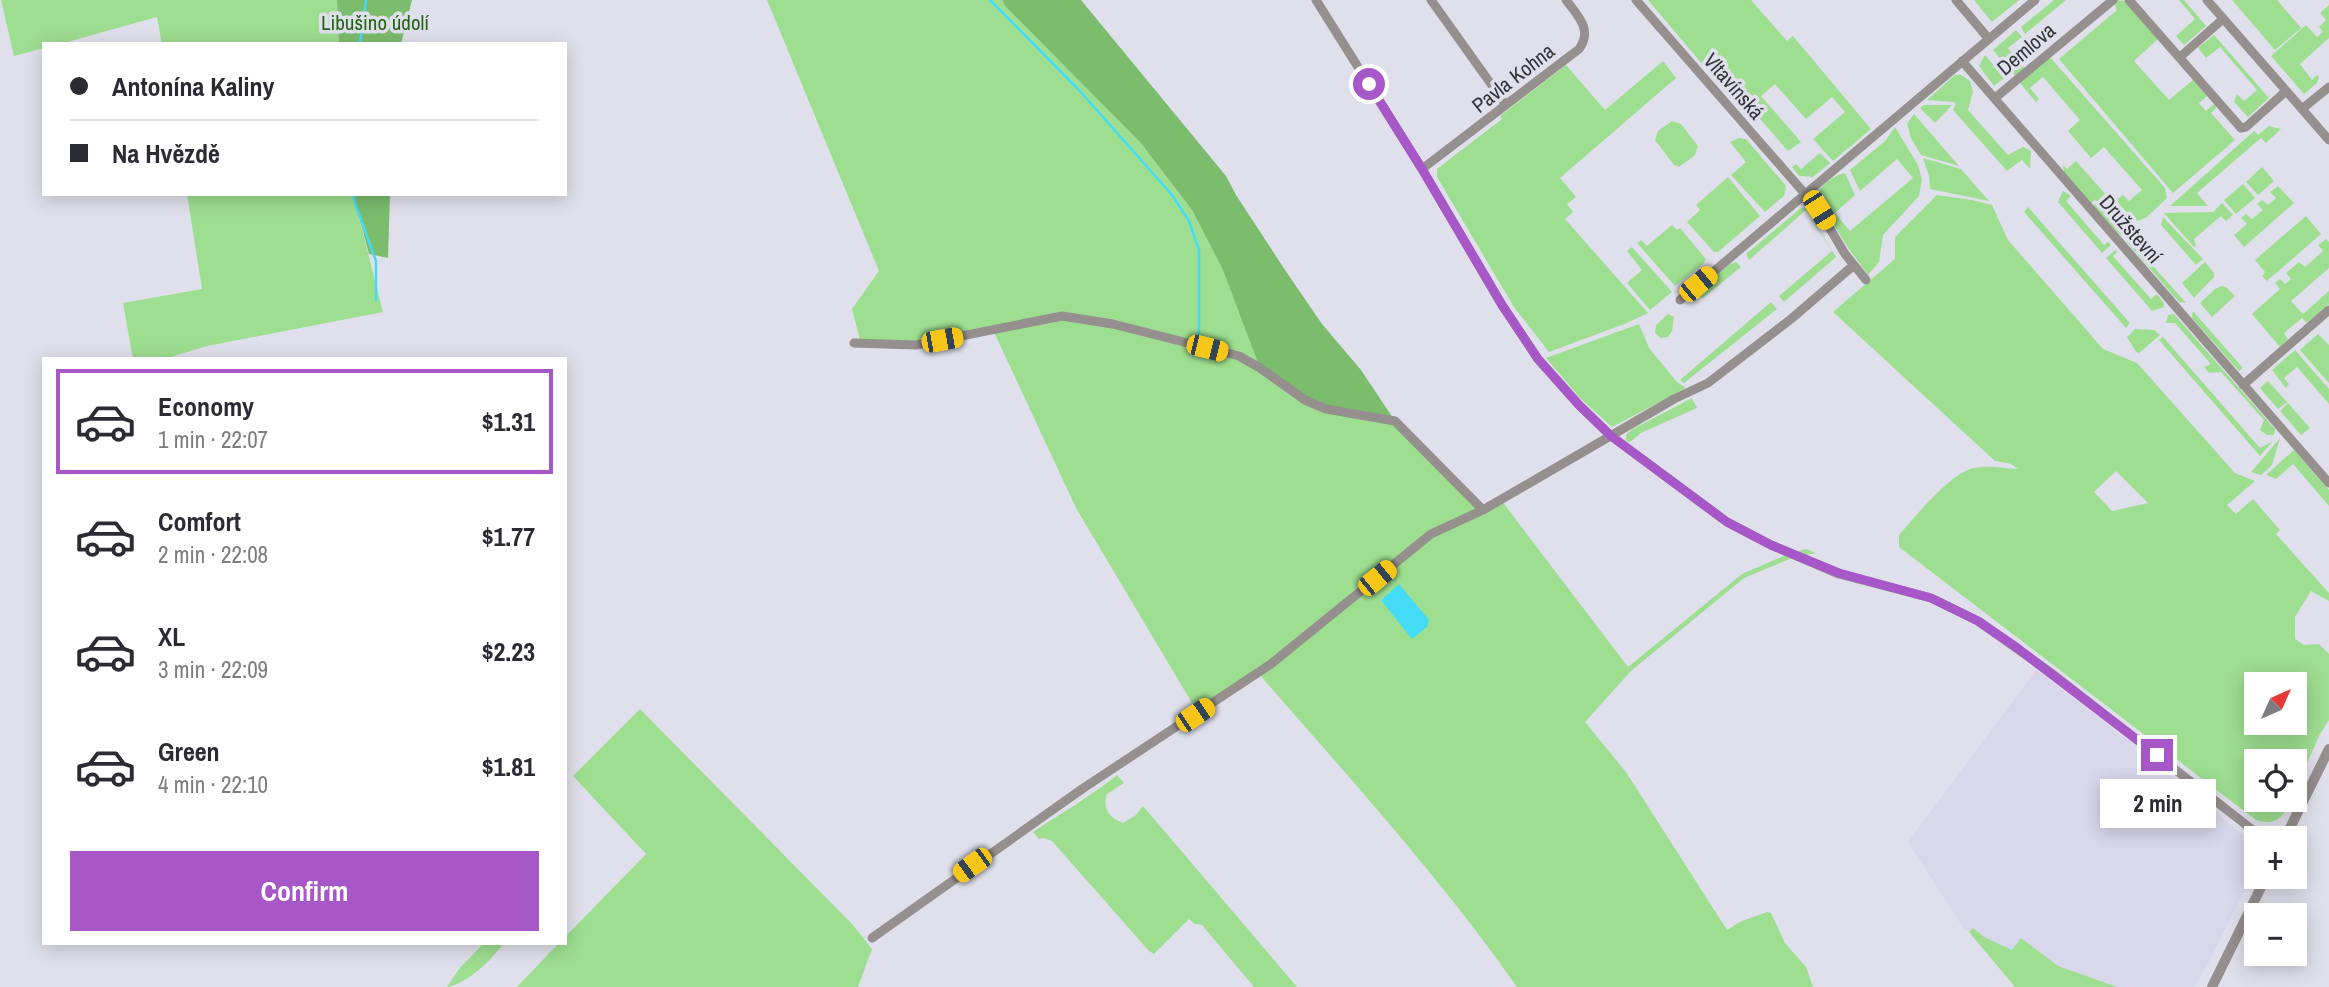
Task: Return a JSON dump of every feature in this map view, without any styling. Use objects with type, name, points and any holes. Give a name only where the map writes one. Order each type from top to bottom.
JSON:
[{"type":"street","points":[[1316,0],[1422,169],[1502,305],[1538,359],[1611,436],[1727,522],[1771,545],[1839,573],[1931,598],[1978,621],[2053,675],[2248,826]]},
{"type":"street","points":[[1431,0],[1506,105]]},
{"type":"street","name":"Pavla Kohna","points":[[1422,169],[1579,49],[1586,32],[1582,21],[1566,0]]},
{"type":"street","name":"Vltavínská","points":[[1636,0],[1819,210],[1866,280]]},
{"type":"street","points":[[1956,0],[1988,38]]},
{"type":"street","points":[[1680,300],[2035,0]]},
{"type":"street","name":"Demlova","points":[[1995,98],[2113,0]]},
{"type":"street","points":[[2129,0],[2241,128],[2246,127],[2286,91]]},
{"type":"street","points":[[2207,0],[2329,140]]},
{"type":"street","points":[[2180,57],[2223,19]]},
{"type":"street","name":"Družstevní","points":[[1962,61],[2329,483]]},
{"type":"street","points":[[2302,109],[2329,87]]},
{"type":"street","points":[[872,938],[1071,797],[1271,664],[1431,534],[1483,510],[1724,373],[1854,265]]},
{"type":"street","points":[[2243,384],[2329,310]]},
{"type":"street","points":[[854,343],[916,345],[1062,316],[1113,324],[1239,356],[1261,368],[1305,400],[1326,409],[1395,421],[1483,510]]},
{"type":"street","points":[[2292,826],[2329,749]]},
{"type":"street","points":[[2212,987],[2260,889]]},
{"type":"shaded area","points":[[2036,670],[2158,763],[2244,836],[2246,889],[2194,987],[2079,987],[2040,973],[1964,929],[1908,842]]},
{"type":"green space","points":[[1,0],[337,0],[339,42],[162,42],[157,17],[67,42],[42,42],[42,49],[14,56]]},
{"type":"green space","name":"Libušino údolí","points":[[337,0],[412,0],[402,42],[339,42]]},
{"type":"green space","points":[[767,0],[1002,0],[1140,142],[1192,210],[1223,270],[1395,421],[1483,509],[1501,500],[1628,667],[1742,574],[1806,549],[1816,553],[1792,558],[1744,578],[1631,671],[1585,722],[1626,772],[1727,930],[1742,921],[1771,913],[1785,943],[1806,967],[1813,987],[1517,987],[1424,866],[1258,673],[1195,708],[1076,508],[993,330],[916,345],[860,340],[852,309],[879,271]]},
{"type":"green space","points":[[1002,0],[1081,0],[1226,176],[1322,324],[1361,370],[1395,421],[1326,409],[1260,368],[1223,270],[1192,210],[1140,142]]},
{"type":"green space","points":[[1648,0],[1751,0],[1787,41],[1793,36],[1871,129],[1833,161],[1813,139],[1845,112],[1832,97],[1806,119],[1775,84],[1761,96],[1801,142],[1788,151],[1732,87],[1726,92]]},
{"type":"green space","points":[[1974,0],[2019,0],[1992,22]]},
{"type":"green space","points":[[2054,0],[2066,0],[2025,34],[2021,27]]},
{"type":"green space","points":[[2179,0],[2184,0],[2206,26],[2184,45],[2176,36],[2195,19]]},
{"type":"green space","points":[[2232,0],[2277,0],[2301,28],[2275,50]]},
{"type":"green space","points":[[2126,1],[2159,38],[2134,61],[2169,100],[2193,80],[2207,96],[2199,103],[2206,111],[2214,104],[2217,107],[2211,113],[2235,140],[2173,193],[2059,59],[2117,10],[2114,2]]},
{"type":"green space","points":[[2329,5],[2329,38],[2300,64],[2312,80],[2317,75],[2319,77],[2317,83],[2304,94],[2271,56],[2306,25],[2317,37],[2323,32],[2319,27],[2326,20],[2320,13]]},
{"type":"green space","points":[[2016,30],[2022,37],[2008,48],[2025,69],[2016,77],[1993,50]]},
{"type":"green space","points":[[2214,35],[2269,98],[2248,117],[2234,102],[2237,94],[2244,101],[2257,90],[2220,47],[2206,58],[2198,48]]},
{"type":"green space","points":[[1985,55],[2004,78],[1994,86],[1979,66]]},
{"type":"green space","points":[[2049,56],[2165,188],[2167,198],[2147,217],[2138,221],[2116,200],[2123,195],[2129,201],[2142,190],[2104,147],[2091,158],[2068,131],[2080,120],[2043,77],[2030,88],[2039,99],[2036,102],[2019,82]]},
{"type":"green space","points":[[1663,61],[1676,78],[1560,178],[1576,197],[1567,204],[1573,212],[1565,219],[1648,313],[1549,352],[1514,307],[1437,177],[1437,169],[1566,65],[1605,110]]},
{"type":"green space","points":[[1955,75],[1961,75],[1970,81],[1973,92],[1968,110],[2008,155],[2023,147],[2031,151],[2030,169],[2022,160],[2007,171],[1953,110],[1956,104],[1954,102],[1927,100]]},
{"type":"green space","points":[[1924,105],[1952,105],[1935,123],[1920,108]]},
{"type":"green space","points":[[1914,114],[1959,166],[1921,155],[1911,138],[1907,124]]},
{"type":"green space","points":[[1672,121],[1681,124],[1698,146],[1695,155],[1679,167],[1674,165],[1655,140],[1658,131]]},
{"type":"green space","points":[[2269,126],[2281,129],[2266,143],[2261,138],[2197,193],[2208,206],[2170,206],[2254,131],[2258,135]]},
{"type":"green space","points":[[1895,127],[1918,165],[1922,180],[1919,196],[1883,235],[1879,262],[1868,275],[1816,196],[1828,181],[1845,173],[1855,195],[1835,213],[1850,231],[1913,178],[1897,159],[1860,191],[1850,170],[1885,141]]},
{"type":"green space","points":[[1739,138],[1746,139],[1786,186],[1784,196],[1765,212],[1731,175],[1746,162],[1730,142]]},
{"type":"green space","points":[[1820,153],[1830,163],[1813,177],[1799,176],[1792,167],[1796,164],[1801,169]]},
{"type":"green space","points":[[1923,158],[1961,169],[1989,201],[1930,189]]},
{"type":"green space","points":[[2076,161],[2108,197],[2100,204],[2095,200],[2091,203],[2064,172],[2063,165],[2067,169]]},
{"type":"green space","points":[[2262,167],[2274,181],[2258,195],[2246,182]]},
{"type":"green space","points":[[1728,177],[1760,216],[1718,252],[1714,252],[1687,222],[1700,210],[1696,205]]},
{"type":"green space","points":[[2243,184],[2255,198],[2236,214],[2224,200]]},
{"type":"green space","points":[[2278,186],[2294,203],[2244,247],[2234,235],[2247,224],[2241,218],[2246,214],[2252,219],[2263,210],[2257,204],[2262,200],[2268,205],[2276,198],[2270,192]]},
{"type":"green space","points":[[2063,191],[2071,196],[2066,201],[2104,245],[2108,242],[2111,245],[2102,253],[2058,202]]},
{"type":"green space","points":[[1937,195],[1992,205],[2008,240],[2103,349],[2137,363],[2235,473],[2255,481],[2227,505],[2236,514],[2253,499],[2280,530],[2276,534],[2329,593],[2329,601],[2311,591],[2295,617],[2295,639],[2304,645],[2319,644],[2329,654],[2329,720],[2307,763],[2307,749],[2244,749],[2244,811],[1899,547],[1899,535],[1954,478],[1980,467],[2018,469],[2011,464],[1995,461],[1833,312],[1895,259],[1895,237]],"holes":[[[2116,471],[2148,503],[2112,511],[2094,492]]]},
{"type":"green space","points":[[187,196],[354,196],[383,312],[207,346],[171,357],[133,357],[123,303],[202,289]]},
{"type":"green space","points":[[354,196],[390,196],[388,258],[369,254]]},
{"type":"green space","points":[[2109,199],[2130,222],[2130,228],[2124,235],[2120,235],[2093,206],[2096,203],[2100,207]]},
{"type":"green space","points":[[2222,203],[2233,215],[2226,221],[2221,216],[2194,239],[2196,247],[2164,213],[2213,212]]},
{"type":"green space","points":[[2028,207],[2130,323],[2126,328],[2024,212]]},
{"type":"green space","points":[[1801,208],[1807,209],[1836,257],[1784,302],[1779,296],[1832,251],[1807,211],[1749,260],[1746,254]]},
{"type":"green space","points":[[2306,216],[2321,234],[2267,281],[2262,276],[2265,272],[2255,260]]},
{"type":"green space","points":[[2163,217],[2203,259],[2196,265],[2161,225]]},
{"type":"green space","points":[[1672,225],[1677,230],[1680,228],[1706,259],[1675,286],[1637,243],[1641,240],[1647,246]]},
{"type":"green space","points":[[2129,239],[2186,303],[2179,302],[2126,241]]},
{"type":"green space","points":[[2326,239],[2329,242],[2329,268],[2291,301],[2303,314],[2329,291],[2329,304],[2307,323],[2302,318],[2284,333],[2288,339],[2280,347],[2252,314],[2280,289],[2275,283],[2280,279],[2285,284],[2291,279],[2286,273],[2299,262],[2305,267],[2323,251],[2318,245]]},
{"type":"green space","points":[[1632,247],[1672,292],[1650,310],[1627,283],[1642,270],[1627,251]]},
{"type":"green space","points":[[2115,250],[2117,252],[2113,256],[2151,299],[2157,294],[2164,307],[2152,311],[2106,258]]},
{"type":"green space","points":[[1736,262],[1741,267],[1703,298],[1700,297],[1699,290]]},
{"type":"green space","points":[[2205,262],[2214,277],[2194,298],[2182,283]]},
{"type":"green space","points":[[2222,286],[2235,296],[2212,317],[2200,303]]},
{"type":"green space","points":[[1771,302],[1777,309],[1684,383],[1680,380]]},
{"type":"green space","points":[[2193,311],[2243,368],[2239,371],[2192,318]]},
{"type":"green space","points":[[1668,314],[1674,317],[1672,331],[1668,337],[1661,338],[1655,333],[1656,325]]},
{"type":"green space","points":[[2174,314],[2275,429],[2274,435],[2267,435],[2260,430],[2264,420],[2221,372],[2209,373],[2204,367],[2211,364],[2175,323],[2166,323],[2168,315]]},
{"type":"green space","points":[[1639,324],[1649,348],[1677,382],[1686,388],[1612,427],[1580,398],[1546,358]]},
{"type":"green space","points":[[2135,329],[2154,330],[2160,335],[2139,353],[2127,337]]},
{"type":"green space","points":[[2318,334],[2329,345],[2329,383],[2300,350]]},
{"type":"green space","points":[[2163,337],[2260,448],[2273,441],[2260,456],[2159,340]]},
{"type":"green space","points":[[2295,350],[2329,389],[2329,404],[2297,367],[2284,378],[2289,384],[2286,388],[2272,370]]},
{"type":"green space","points":[[2268,381],[2287,402],[2278,409],[2260,388]]},
{"type":"green space","points":[[1692,398],[1697,408],[1641,433],[1630,442],[1626,441],[1626,435],[1631,430]]},
{"type":"green space","points":[[2288,403],[2310,428],[2301,435],[2280,411]]},
{"type":"green space","points":[[2280,438],[2272,465],[2261,475],[2251,472]]},
{"type":"green space","points":[[2294,450],[2329,490],[2329,506],[2293,464],[2276,479],[2266,475]]},
{"type":"green space","points":[[640,709],[853,925],[872,949],[858,987],[517,987],[557,945],[567,945],[567,935],[646,854],[573,776]]},
{"type":"green space","points":[[1117,775],[1124,783],[1107,794],[1105,804],[1110,815],[1123,823],[1136,815],[1143,806],[1297,987],[1254,987],[1202,925],[1189,919],[1154,954],[1052,841],[1039,839],[1033,832]]},
{"type":"green space","points":[[2246,812],[2284,812],[2274,821],[2256,820]]},
{"type":"green space","points":[[1973,928],[1986,938],[2012,950],[2021,938],[2058,966],[2117,987],[2015,987],[1969,932]]},
{"type":"green space","points":[[482,945],[502,945],[471,976],[447,987],[459,969]]},
{"type":"water","points":[[1399,584],[1429,620],[1427,627],[1412,639],[1381,600]]},
{"type":"waterway","points":[[360,42],[366,0]]},
{"type":"waterway","points":[[990,0],[1079,90],[1172,195],[1189,221],[1199,250],[1199,336]]},
{"type":"waterway","points":[[354,196],[376,261],[376,300]]},
{"type":"route","points":[[1369,84],[1502,305],[1538,359],[1579,405],[1625,449],[1727,522],[1771,545],[1839,573],[1931,598],[1978,621],[2157,755]]}]
